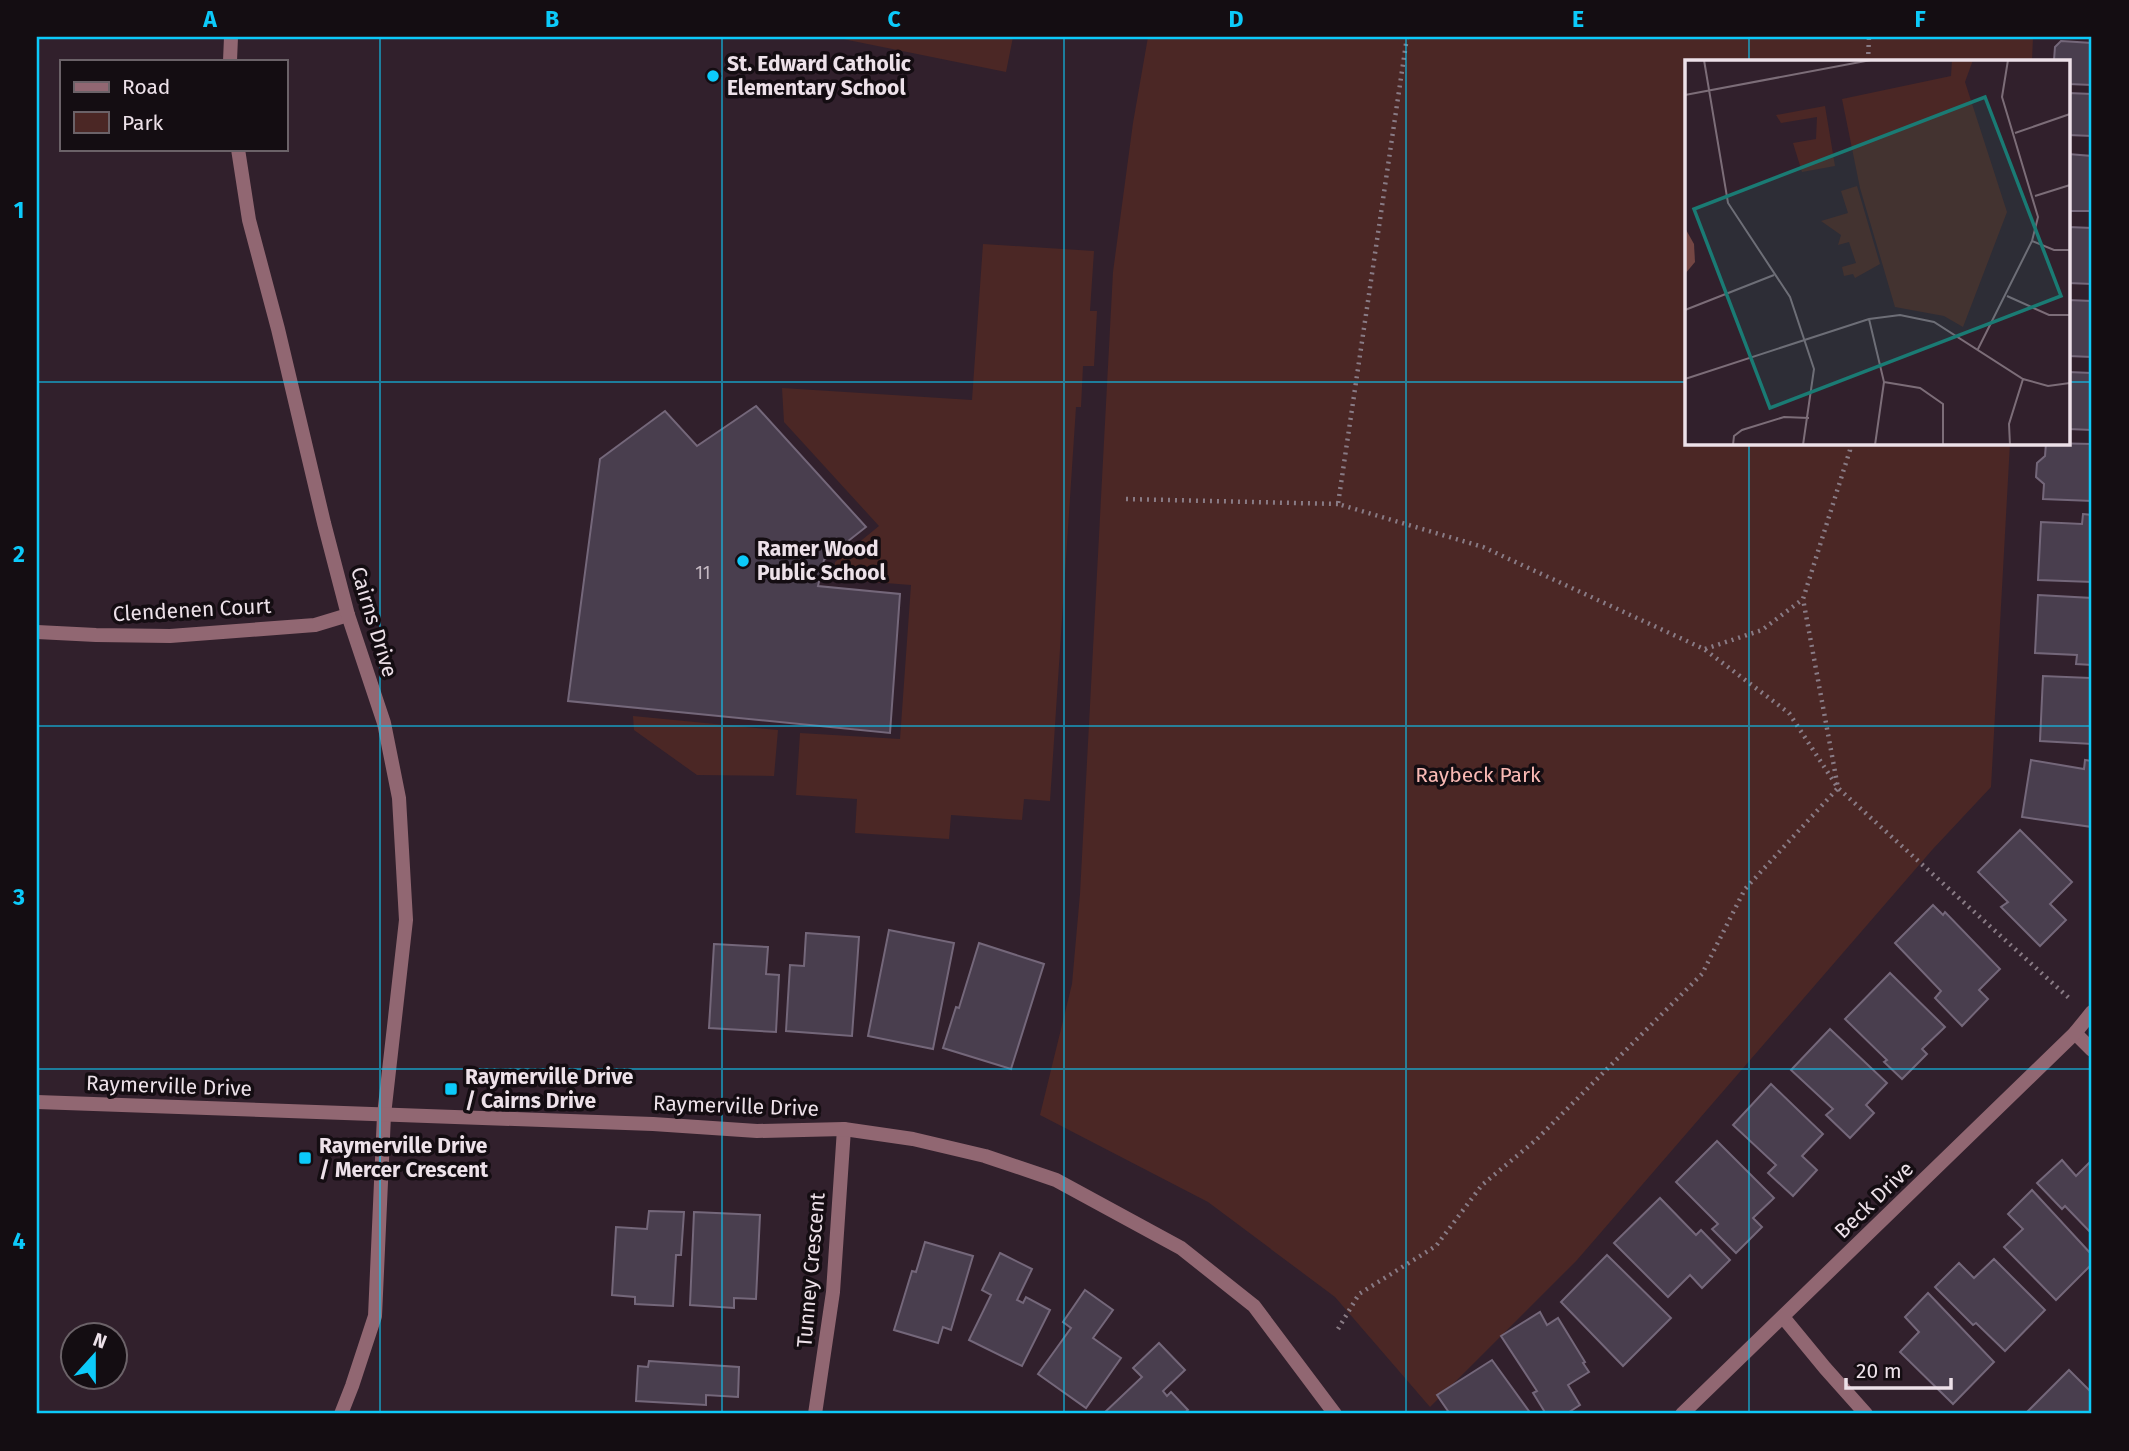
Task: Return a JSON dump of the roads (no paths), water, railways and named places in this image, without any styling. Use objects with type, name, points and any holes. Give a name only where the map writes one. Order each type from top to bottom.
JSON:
[{"type":"street","points":[[230,60],[231,37]]},
{"type":"street","name":"Cairns Drive","points":[[238,150],[249,220],[278,328],[324,523],[348,615],[384,723],[399,798],[406,920],[384,1115],[375,1316],[341,1414]]},
{"type":"street","name":"Clendenen Court","points":[[37,632],[170,636],[315,625],[348,615]]},
{"type":"street","name":"Beck Drive","points":[[1682,1414],[2075,1033],[2091,1014]]},
{"type":"street","points":[[2075,1033],[2092,1050]]},
{"type":"street","name":"Raymerville Drive","points":[[37,1102],[757,1131],[844,1129],[925,1142],[985,1156],[1056,1180],[1181,1248],[1254,1306],[1335,1414]]},
{"type":"street","name":"Tunney Crescent","points":[[816,1414],[833,1292],[844,1129]]},
{"type":"street","points":[[1783,1317],[1866,1414]]},
{"type":"place","name":"St. Edward Catholic Elementary School","points":[[713,76]]},
{"type":"place","name":"Ramer Wood Public School","points":[[743,561]]},
{"type":"place","name":"Raymerville Drive / Cairns Drive","points":[[451,1089]]},
{"type":"place","name":"Raymerville Drive / Mercer Crescent","points":[[305,1158]]},
{"type":"park label","name":"Raybeck Park","points":[[1478,775]]}]
